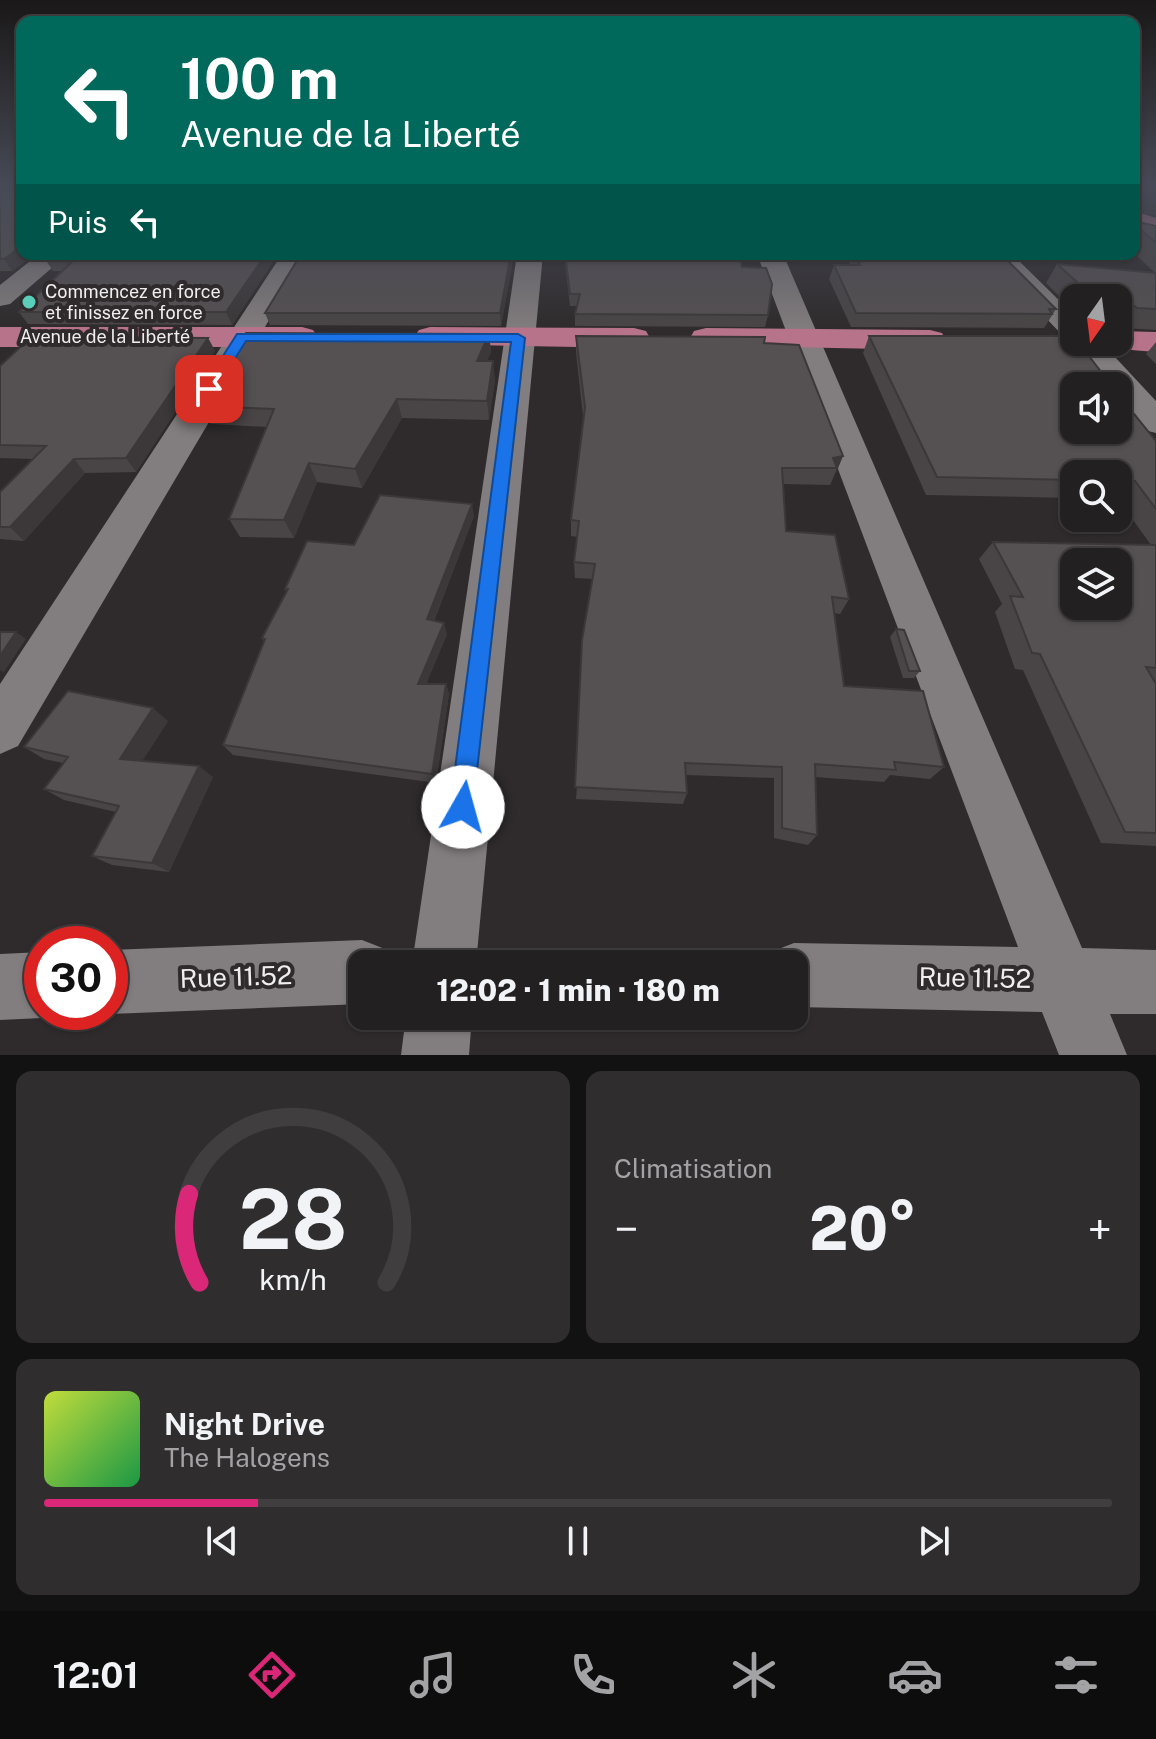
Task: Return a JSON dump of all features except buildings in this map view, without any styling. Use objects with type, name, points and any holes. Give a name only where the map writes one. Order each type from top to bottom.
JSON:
[{"type":"main road","name":"Avenue de la Liberté","points":[[0,337],[334,337]]},
{"type":"main road","points":[[395,337],[963,340]]},
{"type":"main road","points":[[1132,341],[1156,342]]},
{"type":"street","points":[[0,298],[48,260]]},
{"type":"street","points":[[0,729],[291,260]]},
{"type":"street","points":[[446,950],[529,260]]},
{"type":"street","points":[[772,260],[1093,1055]]},
{"type":"street","points":[[1004,260],[1060,317]]},
{"type":"street","points":[[1097,356],[1156,422]]},
{"type":"street","name":"Rue 11.52","points":[[128,981],[348,973]]},
{"type":"street","name":"Rue 11.52","points":[[808,975],[1156,982]]},
{"type":"street","points":[[0,987],[24,986]]},
{"type":"street","points":[[435,1055],[438,1030]]},
{"type":"place","name":"Commencez en force et finissez en force","points":[[29,302]]},
{"type":"route","points":[[209,389],[241,337],[518,338],[463,807]]}]
